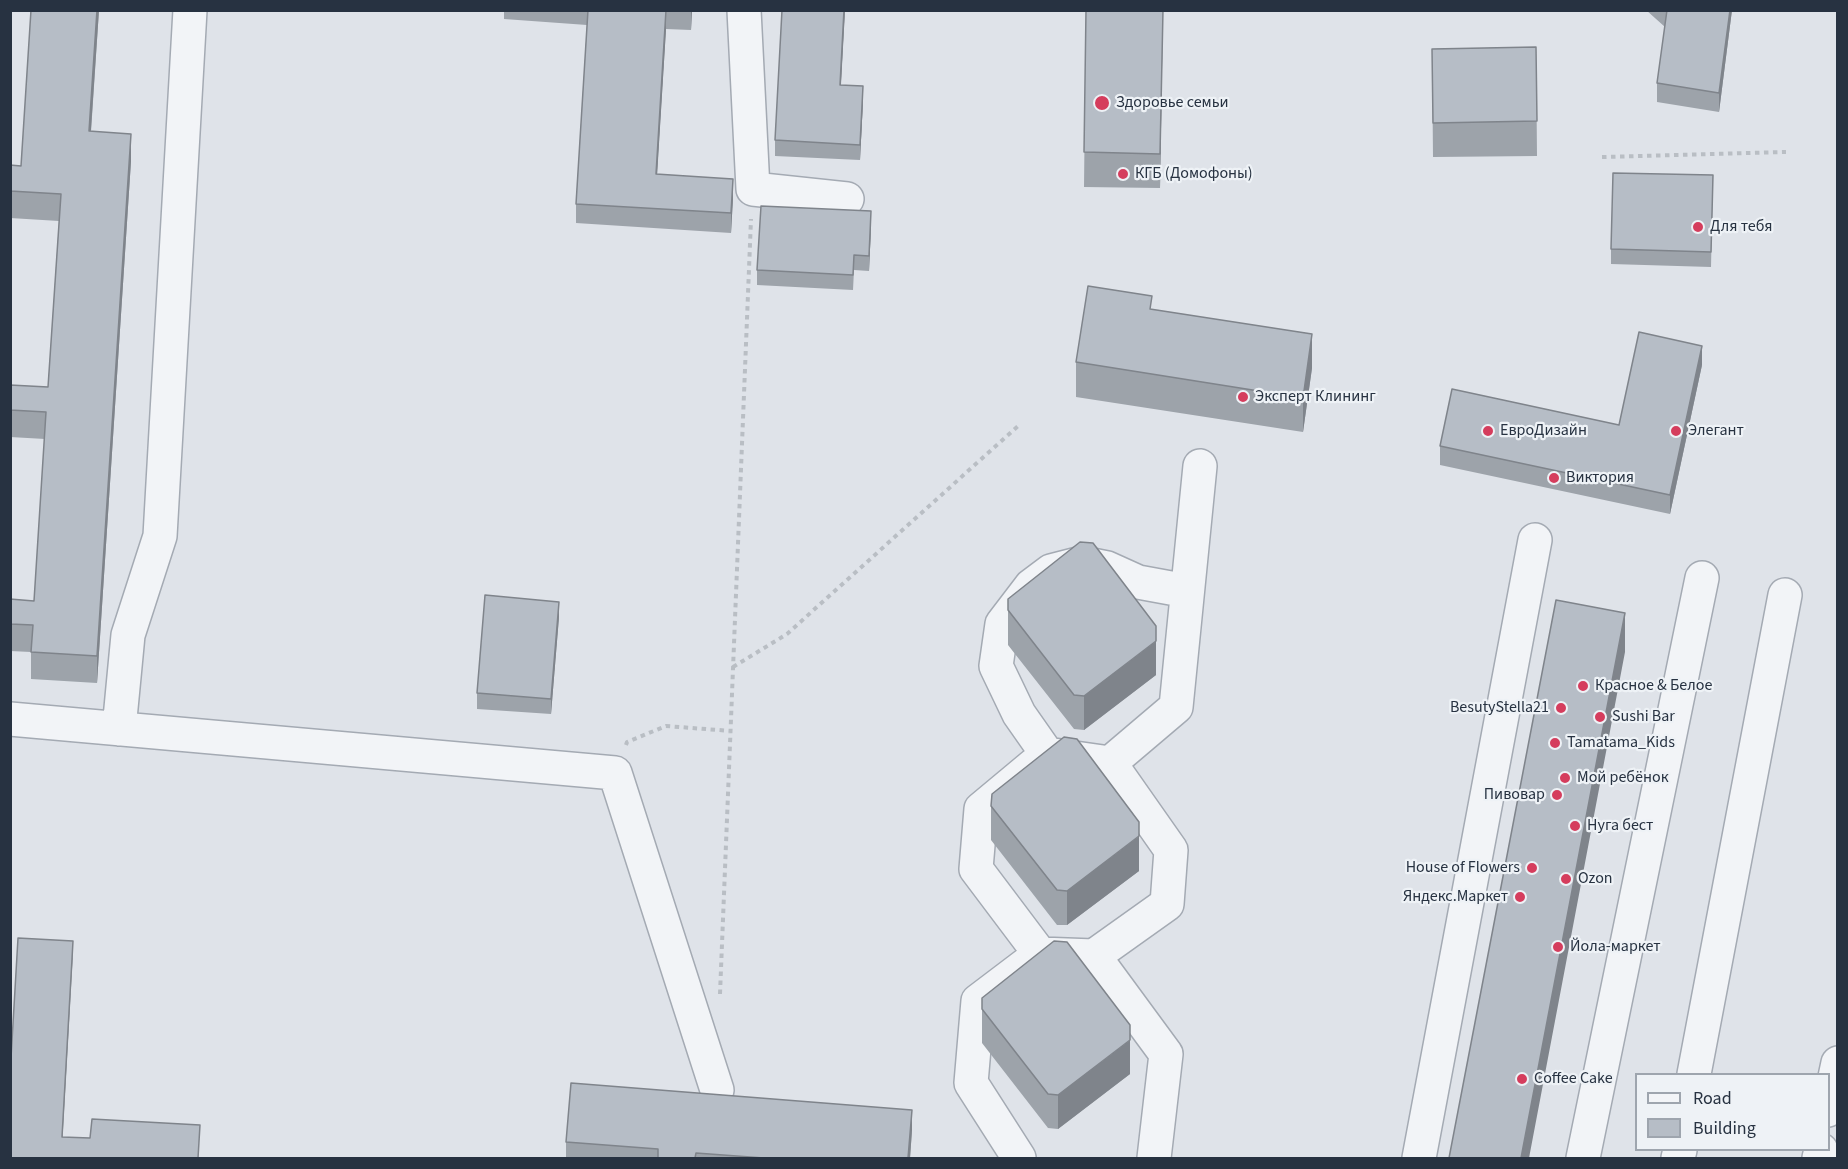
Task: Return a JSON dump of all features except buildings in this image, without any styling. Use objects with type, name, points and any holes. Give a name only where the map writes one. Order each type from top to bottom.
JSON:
[{"type":"street","points":[[119,729],[128,635],[160,536],[190,10]]},
{"type":"street","points":[[744,10],[753,189],[847,199]]},
{"type":"street","points":[[1040,954],[975,869],[981,809],[1047,754],[1110,762],[1176,707],[1200,466]]},
{"type":"street","points":[[1419,1158],[1535,540]]},
{"type":"street","points":[[1047,754],[1019,714],[996,666],[1002,624],[1031,586],[1051,571],[1082,563],[1107,568],[1138,582],[1187,591]]},
{"type":"street","points":[[1583,1158],[1701,578]]},
{"type":"street","points":[[1694,1073],[1785,595]]},
{"type":"street","points":[[10,719],[615,773],[717,1090]]},
{"type":"street","points":[[1018,1158],[971,1083],[978,1001],[1040,954],[1094,956],[1167,904],[1171,850],[1110,762]]},
{"type":"street","points":[[1094,956],[1166,1054],[1154,1158]]},
{"type":"street","points":[[1830,1101],[1838,1063]]},
{"type":"path","points":[[1602,157],[1786,152]]},
{"type":"path","points":[[720,994],[753,189]]},
{"type":"path","points":[[733,667],[787,634],[1018,426]]},
{"type":"path","points":[[615,773],[627,742],[666,726],[731,731]]},
{"type":"place","name":"Здоровье семьи","points":[[1102,103]]},
{"type":"place","name":"КГБ (Домофоны)","points":[[1123,174]]},
{"type":"place","name":"Для тебя","points":[[1698,227]]},
{"type":"place","name":"Эксперт Клининг","points":[[1243,397]]},
{"type":"place","name":"ЕвроДизайн","points":[[1488,431]]},
{"type":"place","name":"Элегант","points":[[1676,431]]},
{"type":"place","name":"Виктория","points":[[1554,478]]},
{"type":"place","name":"Красное & Белое","points":[[1583,686]]},
{"type":"place","name":"BesutyStella21","points":[[1561,708]]},
{"type":"place","name":"Sushi Bar","points":[[1600,717]]},
{"type":"place","name":"Tamatama_Kids","points":[[1555,743]]},
{"type":"place","name":"Мой ребёнок","points":[[1565,778]]},
{"type":"place","name":"Пивовар","points":[[1557,795]]},
{"type":"place","name":"Нуга бест","points":[[1575,826]]},
{"type":"place","name":"House of Flowers","points":[[1532,868]]},
{"type":"place","name":"Ozon","points":[[1566,879]]},
{"type":"place","name":"Яндекс.Маркет","points":[[1520,897]]},
{"type":"place","name":"Йола-маркет","points":[[1558,947]]},
{"type":"place","name":"Coffee Cake","points":[[1522,1079]]}]
